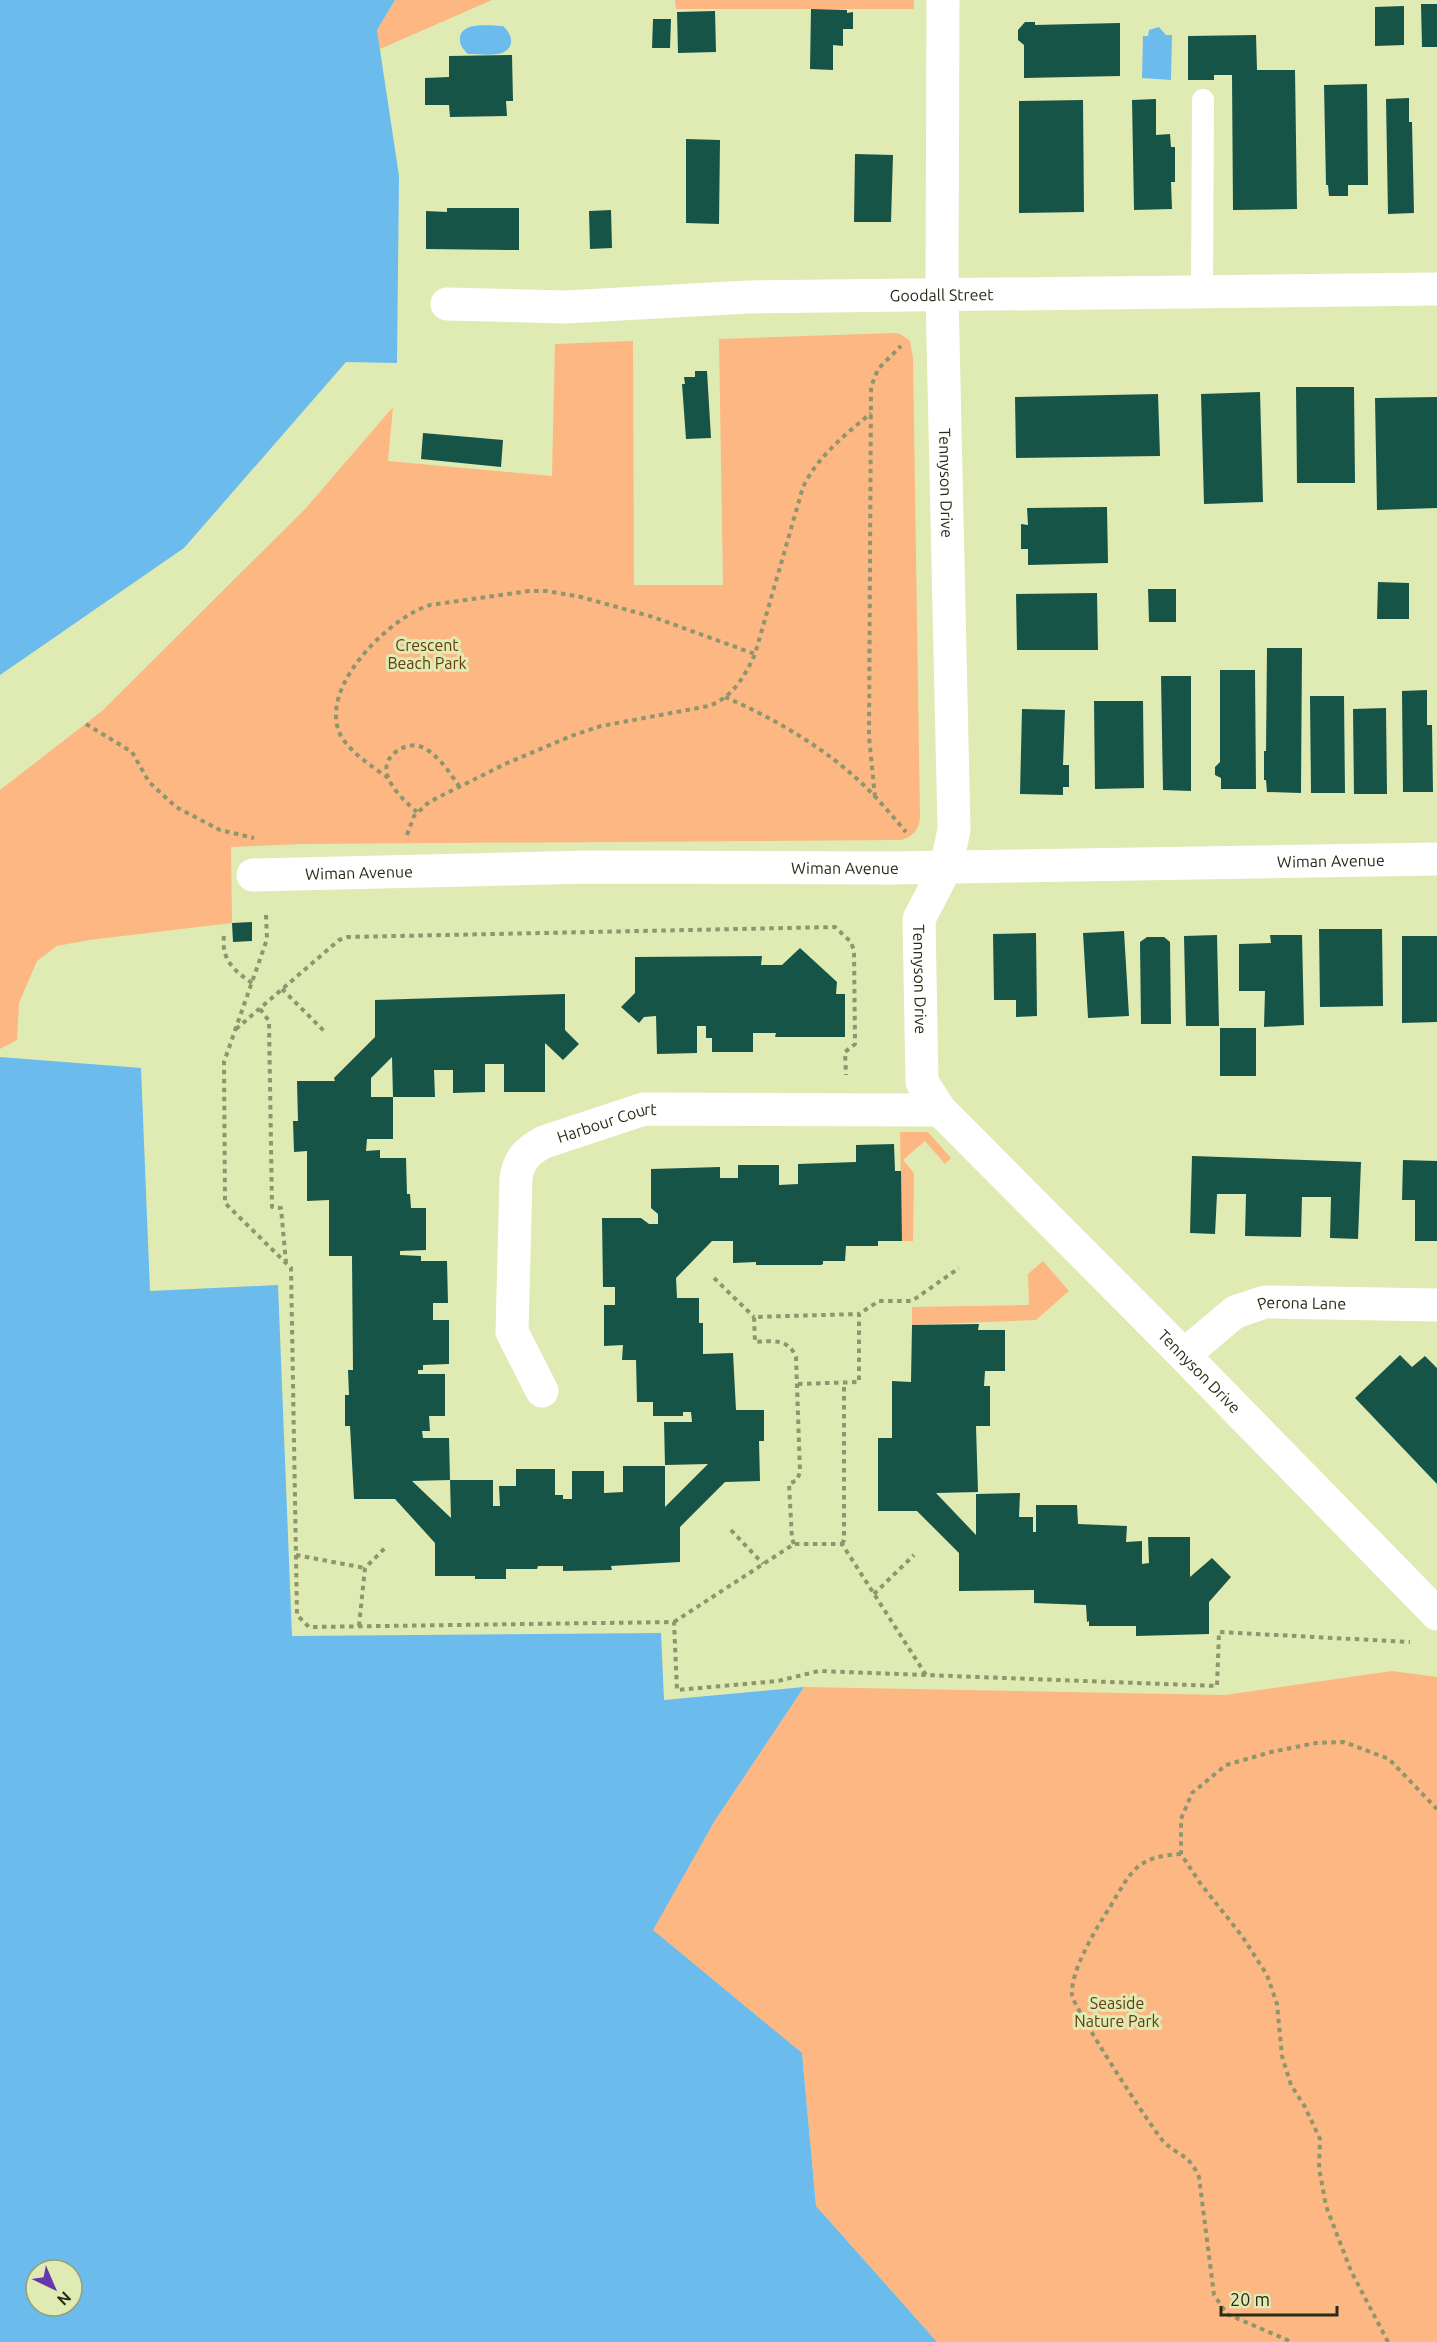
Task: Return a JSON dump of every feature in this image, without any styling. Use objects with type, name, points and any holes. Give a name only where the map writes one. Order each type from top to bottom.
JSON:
[{"type":"street","name":"Tennyson Drive","points":[[943,0],[942,295],[954,830],[946,867],[920,919],[922,1083],[939,1110],[1184,1355],[1437,1614]]},
{"type":"street","name":"Goodall Street","points":[[447,304],[566,307],[748,297],[1437,289]]},
{"type":"street","name":"Wiman Avenue","points":[[264,875],[590,867],[946,867],[1437,859]]},
{"type":"street","name":"Harbour Court","points":[[542,1391],[512,1332],[516,1179],[522,1157],[532,1148],[644,1109],[939,1110]]},
{"type":"street","name":"Perona Lane","points":[[1184,1355],[1235,1312],[1265,1302],[1437,1305]]},
{"type":"lane","points":[[1202,292],[1203,100]]},
{"type":"path","points":[[875,797],[870,762],[869,727],[871,387],[873,378],[900,346]]},
{"type":"path","points":[[405,843],[410,823],[417,812],[429,802],[459,786],[571,736],[601,726],[709,706],[726,697],[746,674],[755,654],[802,487],[808,475],[828,451],[871,413]]},
{"type":"path","points":[[417,812],[401,798],[387,778],[348,744],[340,734],[337,721],[337,707],[348,676],[386,631],[402,617],[416,609],[518,592],[548,591],[581,597],[653,616],[755,654]]},
{"type":"path","points":[[726,697],[800,737],[831,758],[875,797],[910,837]]},
{"type":"path","points":[[86,724],[132,752],[149,782],[176,807],[220,830],[252,837],[265,851],[264,875]]},
{"type":"path","points":[[387,778],[386,768],[395,752],[404,746],[419,746],[434,756],[459,786]]},
{"type":"path","points":[[266,915],[267,939],[224,1062],[225,1203],[291,1268],[297,1615],[309,1627],[674,1622],[794,1544],[842,1544]]},
{"type":"path","points":[[236,1029],[339,940],[348,937],[835,927],[851,942],[854,951],[855,1041],[853,1046],[845,1052],[846,1081]]},
{"type":"path","points":[[224,936],[223,947],[230,964],[252,983]]},
{"type":"path","points":[[282,988],[326,1033]]},
{"type":"path","points":[[260,1009],[269,1021],[272,1207],[281,1208],[286,1263]]},
{"type":"path","points":[[754,1317],[860,1314],[879,1301],[912,1301],[959,1268]]},
{"type":"path","points":[[714,1278],[754,1317],[755,1342],[781,1342],[787,1344],[794,1352],[797,1364],[800,1472],[797,1480],[789,1484],[794,1544]]},
{"type":"path","points":[[798,1384],[859,1383],[860,1314]]},
{"type":"path","points":[[842,1544],[844,1540],[844,1383]]},
{"type":"path","points":[[730,1530],[763,1564]]},
{"type":"path","points":[[842,1544],[926,1676]]},
{"type":"path","points":[[359,1626],[365,1568],[386,1547]]},
{"type":"path","points":[[296,1555],[365,1568]]},
{"type":"path","points":[[874,1594],[914,1555]]},
{"type":"path","points":[[674,1622],[677,1690],[778,1680],[819,1671],[1217,1686],[1219,1632],[1410,1642]]},
{"type":"path","points":[[1388,2342],[1351,2271],[1326,2206],[1319,2168],[1320,2139],[1305,2107],[1291,2085],[1282,2056],[1277,2004],[1267,1975],[1242,1936],[1200,1883],[1181,1854],[1181,1819],[1192,1793],[1226,1765],[1271,1752],[1316,1743],[1344,1742],[1389,1759],[1437,1809]]},
{"type":"path","points":[[1181,1854],[1160,1855],[1132,1870],[1102,1920],[1074,1976],[1071,1996],[1124,2083],[1164,2142],[1193,2162],[1199,2177],[1214,2295],[1227,2314],[1292,2342]]},
{"type":"green space","points":[[395,0],[492,0],[380,49],[377,30]]},
{"type":"green space","points":[[675,0],[914,0],[914,9],[676,9]]},
{"type":"green space","name":"Crescent Beach Park","points":[[895,333],[910,341],[913,358],[920,818],[912,835],[901,840],[303,844],[231,847],[232,923],[57,946],[37,961],[19,1003],[17,1040],[0,1049],[0,790],[102,711],[306,508],[393,407],[388,461],[552,476],[555,344],[633,341],[634,585],[723,585],[719,339]]},
{"type":"green space","points":[[900,1132],[928,1132],[951,1158],[945,1164],[925,1141],[903,1160],[914,1173],[913,1241],[902,1241]]},
{"type":"green space","points":[[1043,1261],[1069,1291],[1036,1320],[912,1325],[912,1307],[1029,1305],[1028,1274]]},
{"type":"green space","name":"Seaside Nature Park","points":[[1392,1671],[1437,1677],[1437,2342],[937,2342],[816,2206],[802,2053],[652,1930],[714,1822],[804,1687],[1225,1695]]},
{"type":"water","points":[[0,0],[395,0],[377,30],[399,176],[397,363],[346,362],[184,548],[0,675]]},
{"type":"water","points":[[472,26],[503,26],[509,33],[511,44],[502,53],[468,54],[461,44],[462,32]]},
{"type":"water","points":[[1159,27],[1166,35],[1172,35],[1171,80],[1142,78],[1143,36],[1148,36],[1149,30]]},
{"type":"water","points":[[0,1057],[141,1068],[150,1291],[278,1285],[292,1636],[661,1633],[664,1700],[804,1687],[714,1822],[653,1930],[802,2053],[816,2206],[937,2342],[0,2342]]},
{"type":"building","points":[[1421,4],[1437,4],[1437,47],[1422,47]]},
{"type":"building","points":[[1404,6],[1404,45],[1375,46],[1375,7]]},
{"type":"building","points":[[811,9],[853,12],[853,29],[843,29],[843,46],[833,45],[833,70],[810,69]]},
{"type":"building","points":[[715,11],[716,52],[678,53],[677,12]]},
{"type":"building","points":[[653,19],[671,19],[670,48],[652,48]]},
{"type":"building","points":[[1025,22],[1035,22],[1035,25],[1120,23],[1120,76],[1024,78],[1024,45],[1018,40],[1018,30]]},
{"type":"building","points":[[1256,35],[1257,70],[1295,70],[1297,209],[1233,210],[1232,75],[1214,75],[1214,80],[1188,80],[1188,36]]},
{"type":"building","points":[[512,55],[513,101],[506,101],[507,116],[450,117],[449,105],[425,105],[425,78],[449,77],[449,56]]},
{"type":"building","points":[[1367,84],[1368,185],[1348,185],[1348,196],[1329,196],[1328,185],[1326,185],[1324,85]]},
{"type":"building","points":[[1409,98],[1409,122],[1412,122],[1414,213],[1388,214],[1386,99]]},
{"type":"building","points":[[1156,99],[1156,135],[1170,134],[1171,147],[1175,147],[1175,182],[1171,182],[1172,209],[1134,210],[1132,100]]},
{"type":"building","points":[[1083,100],[1084,212],[1019,213],[1019,101]]},
{"type":"building","points":[[686,139],[720,140],[719,224],[686,223]]},
{"type":"building","points":[[855,154],[893,155],[891,222],[854,222]]},
{"type":"building","points":[[447,208],[519,208],[519,250],[426,249],[426,211],[447,212]]},
{"type":"building","points":[[611,210],[612,248],[590,249],[589,211]]},
{"type":"building","points":[[695,371],[707,371],[711,438],[686,439],[682,384],[685,384],[684,377],[695,377]]},
{"type":"building","points":[[1296,387],[1354,387],[1355,483],[1297,483]]},
{"type":"building","points":[[1260,392],[1263,502],[1204,504],[1201,394]]},
{"type":"building","points":[[1158,394],[1160,456],[1016,458],[1015,397]]},
{"type":"building","points":[[1437,397],[1437,508],[1377,510],[1375,398]]},
{"type":"building","points":[[423,433],[503,440],[501,467],[421,459]]},
{"type":"building","points":[[1107,507],[1108,563],[1028,565],[1028,549],[1021,549],[1021,524],[1028,525],[1027,508]]},
{"type":"building","points":[[1378,582],[1409,583],[1409,619],[1377,619]]},
{"type":"building","points":[[1148,589],[1176,589],[1176,622],[1149,622]]},
{"type":"building","points":[[1097,593],[1098,650],[1017,650],[1016,594]]},
{"type":"building","points":[[1267,648],[1302,648],[1301,793],[1267,792],[1266,780],[1264,780]]},
{"type":"building","points":[[1220,670],[1255,670],[1256,789],[1221,789],[1221,778],[1215,775],[1215,767],[1220,762]]},
{"type":"building","points":[[1161,676],[1191,676],[1191,791],[1163,790]]},
{"type":"building","points":[[1427,690],[1427,725],[1432,725],[1433,792],[1403,792],[1402,691]]},
{"type":"building","points":[[1310,696],[1344,696],[1345,793],[1311,793]]},
{"type":"building","points":[[1094,701],[1143,701],[1144,788],[1095,789]]},
{"type":"building","points":[[1386,708],[1387,794],[1354,794],[1353,709]]},
{"type":"building","points":[[1022,709],[1065,710],[1063,765],[1069,765],[1069,787],[1063,787],[1063,795],[1020,794]]},
{"type":"building","points":[[252,922],[252,941],[233,942],[232,923]]},
{"type":"building","points":[[1319,929],[1382,929],[1383,1006],[1320,1007]]},
{"type":"building","points":[[1124,931],[1129,1016],[1088,1018],[1083,933]]},
{"type":"building","points":[[1036,933],[1037,1016],[1016,1017],[1016,1000],[994,1000],[993,934]]},
{"type":"building","points":[[1217,935],[1219,1026],[1186,1026],[1184,936]]},
{"type":"building","points":[[1270,935],[1302,935],[1304,1025],[1264,1027],[1265,991],[1239,991],[1239,944],[1271,943]]},
{"type":"building","points":[[1402,936],[1437,936],[1437,1022],[1402,1023]]},
{"type":"building","points":[[1147,937],[1164,937],[1170,942],[1171,1024],[1141,1024],[1140,942]]},
{"type":"building","points":[[800,948],[837,982],[836,994],[845,994],[845,1037],[775,1037],[776,1033],[753,1033],[753,1052],[712,1052],[712,1038],[706,1038],[706,1026],[697,1026],[697,1053],[657,1054],[656,1016],[644,1017],[639,1023],[621,1007],[635,993],[635,957],[762,956],[761,965],[782,965]]},
{"type":"building","points":[[565,994],[565,1030],[579,1044],[563,1060],[545,1043],[545,1092],[504,1092],[504,1064],[485,1064],[485,1092],[453,1093],[453,1070],[434,1070],[435,1097],[393,1097],[393,1139],[367,1139],[366,1151],[380,1150],[380,1158],[406,1158],[407,1194],[410,1194],[411,1208],[426,1208],[426,1250],[400,1251],[400,1255],[421,1256],[421,1261],[447,1261],[448,1303],[433,1303],[433,1320],[449,1320],[449,1364],[423,1365],[423,1370],[418,1370],[418,1374],[445,1374],[445,1416],[429,1416],[430,1431],[422,1431],[423,1438],[449,1438],[450,1480],[493,1480],[493,1506],[500,1506],[499,1486],[516,1486],[516,1469],[555,1469],[555,1495],[563,1495],[563,1499],[572,1499],[572,1471],[604,1471],[604,1493],[623,1492],[623,1466],[665,1466],[665,1507],[708,1464],[665,1465],[664,1422],[692,1422],[691,1412],[683,1412],[683,1416],[653,1416],[653,1402],[637,1402],[636,1360],[622,1360],[623,1345],[604,1346],[604,1305],[615,1305],[615,1287],[603,1287],[602,1218],[641,1218],[649,1224],[658,1224],[658,1214],[651,1208],[651,1169],[720,1167],[720,1178],[738,1178],[738,1165],[779,1165],[779,1185],[798,1184],[798,1164],[856,1162],[856,1145],[894,1144],[895,1171],[901,1171],[902,1241],[878,1241],[878,1246],[846,1246],[845,1261],[823,1261],[821,1265],[756,1265],[756,1262],[733,1263],[733,1241],[712,1241],[676,1278],[677,1298],[699,1298],[699,1323],[703,1323],[703,1354],[733,1353],[736,1410],[764,1410],[764,1441],[759,1441],[760,1481],[725,1482],[680,1527],[680,1562],[611,1566],[612,1570],[563,1571],[563,1566],[506,1569],[506,1579],[435,1576],[435,1543],[395,1499],[354,1499],[350,1426],[345,1426],[345,1395],[349,1395],[348,1370],[353,1370],[352,1256],[329,1256],[329,1200],[307,1201],[307,1151],[294,1152],[293,1121],[298,1121],[297,1081],[335,1081],[334,1078],[375,1037],[375,1000]],"holes":[[[392,1057],[393,1097],[371,1097],[371,1078]],[[450,1480],[451,1518],[412,1481]]]},
{"type":"building","points":[[1220,1028],[1256,1028],[1256,1076],[1220,1076]]},
{"type":"building","points":[[1192,1156],[1361,1162],[1358,1239],[1330,1238],[1331,1197],[1302,1197],[1301,1237],[1245,1236],[1246,1194],[1217,1194],[1215,1234],[1190,1233]]},
{"type":"building","points":[[1403,1160],[1437,1161],[1437,1241],[1415,1241],[1415,1200],[1402,1200]]},
{"type":"building","points":[[979,1324],[978,1330],[1005,1330],[1005,1371],[985,1371],[984,1386],[990,1386],[990,1426],[976,1426],[978,1492],[936,1493],[976,1535],[976,1494],[1020,1493],[1019,1517],[1033,1517],[1033,1532],[1036,1532],[1036,1505],[1077,1505],[1078,1524],[1127,1526],[1126,1542],[1142,1541],[1142,1564],[1149,1563],[1148,1537],[1190,1537],[1190,1577],[1212,1558],[1231,1577],[1209,1602],[1209,1634],[1136,1636],[1136,1626],[1089,1626],[1086,1605],[1034,1603],[1034,1590],[959,1591],[959,1553],[917,1511],[878,1511],[878,1438],[892,1438],[892,1381],[911,1382],[912,1325]]},
{"type":"building","points":[[1400,1355],[1412,1367],[1425,1356],[1437,1368],[1437,1484],[1355,1398]]}]
